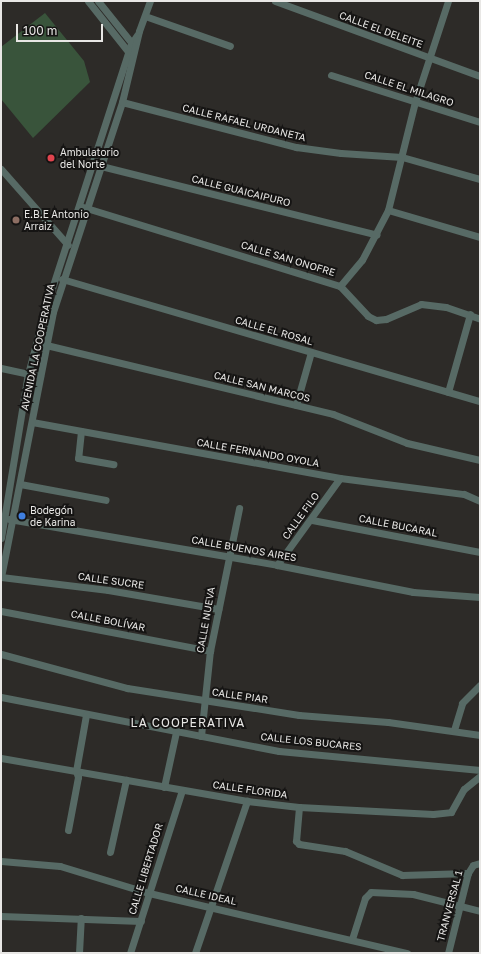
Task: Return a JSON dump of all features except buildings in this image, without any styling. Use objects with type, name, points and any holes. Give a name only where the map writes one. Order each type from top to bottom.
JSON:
[{"type":"street","points":[[88,1],[134,59]]},
{"type":"street","points":[[98,1],[136,50]]},
{"type":"street","name":"AVENIDA LA COOPERATIVA","points":[[1,577],[28,374],[78,206],[131,44],[139,31],[150,1]]},
{"type":"street","name":"CALLE EL DELEITE","points":[[275,1],[480,76]]},
{"type":"street","points":[[340,286],[362,260],[377,235],[388,210],[415,102],[448,1]]},
{"type":"street","points":[[145,16],[230,46]]},
{"type":"street","name":"AVENIDA LA COOPERATIVA","points":[[1,538],[9,519],[20,484],[46,345],[62,279],[122,102],[134,59],[139,31]]},
{"type":"street","name":"CALLE EL MILAGRO","points":[[331,75],[480,122]]},
{"type":"street","name":"CALLE RAFAEL URDANETA","points":[[122,102],[296,147],[402,157],[480,179]]},
{"type":"street","name":"CALLE GUAICAIPURO","points":[[100,166],[377,235]]},
{"type":"street","points":[[1,169],[4,179],[72,249]]},
{"type":"street","name":"CALLE SAN ONOFRE","points":[[78,206],[340,286],[368,316],[376,320],[386,318],[421,304],[470,314],[480,319]]},
{"type":"street","points":[[388,210],[480,237]]},
{"type":"street","name":"CALLE EL ROSAL","points":[[62,279],[480,401]]},
{"type":"street","points":[[448,392],[470,314]]},
{"type":"street","name":"CALLE SAN MARCOS","points":[[37,343],[333,414],[406,443],[480,460]]},
{"type":"street","points":[[296,405],[311,352]]},
{"type":"street","points":[[1,368],[40,376]]},
{"type":"street","name":"CALLE FERNANDO OYOLA","points":[[32,422],[340,478],[464,494],[480,501]]},
{"type":"street","points":[[81,431],[78,458],[113,464]]},
{"type":"street","name":"CALLE FILO","points":[[277,565],[312,520],[340,478]]},
{"type":"street","points":[[20,484],[106,500]]},
{"type":"street","name":"CALLE NUEVA","points":[[200,736],[210,651],[228,556],[239,508]]},
{"type":"street","name":"CALLE BUENOS AIRES","points":[[9,519],[228,556],[413,592],[480,597]]},
{"type":"street","name":"CALLE BUCARAL","points":[[312,520],[480,552]]},
{"type":"street","name":"CALLE SUCRE","points":[[1,577],[108,590],[218,609]]},
{"type":"street","name":"CALLE BOLÍVAR","points":[[1,611],[210,651]]},
{"type":"street","name":"CALLE PIAR","points":[[1,654],[127,688],[299,715],[454,730],[480,735]]},
{"type":"street","points":[[454,730],[462,703],[480,685]]},
{"type":"street","name":"CALLE LOS BUCARES","points":[[1,697],[86,715],[279,751],[480,770]]},
{"type":"street","points":[[68,830],[78,777],[76,771],[86,715]]},
{"type":"street","points":[[164,787],[176,732]]},
{"type":"street","name":"CALLE FLORIDA","points":[[1,758],[247,801],[298,807],[444,814],[451,812],[464,789],[480,776]]},
{"type":"street","points":[[110,852],[126,780]]},
{"type":"street","name":"CALLE LIBERTADOR","points":[[130,953],[182,790]]},
{"type":"street","points":[[195,953],[247,801]]},
{"type":"street","points":[[298,807],[296,840],[299,844],[345,851],[402,875],[468,873]]},
{"type":"street","name":"CALLE IDEAL","points":[[1,861],[60,866],[149,893],[212,906],[407,953]]},
{"type":"street","name":"TRANVERSAL 1","points":[[448,953],[468,873],[476,864]]},
{"type":"street","points":[[352,939],[365,898],[371,892],[413,894],[480,911]]},
{"type":"street","points":[[1,916],[81,918],[140,922]]},
{"type":"street","points":[[79,953],[81,918]]},
{"type":"green space","points":[[45,13],[84,61],[90,82],[33,138],[1,99],[1,47]]},
{"type":"place","name":"Ambulatorio del Norte","points":[[51,158]]},
{"type":"place","name":"E.B.E Antonio Arraiz","points":[[16,220]]},
{"type":"place","name":"Bodegón de Karina","points":[[22,516]]},
{"type":"district","name":"LA COOPERATIVA","points":[[188,723]]}]
